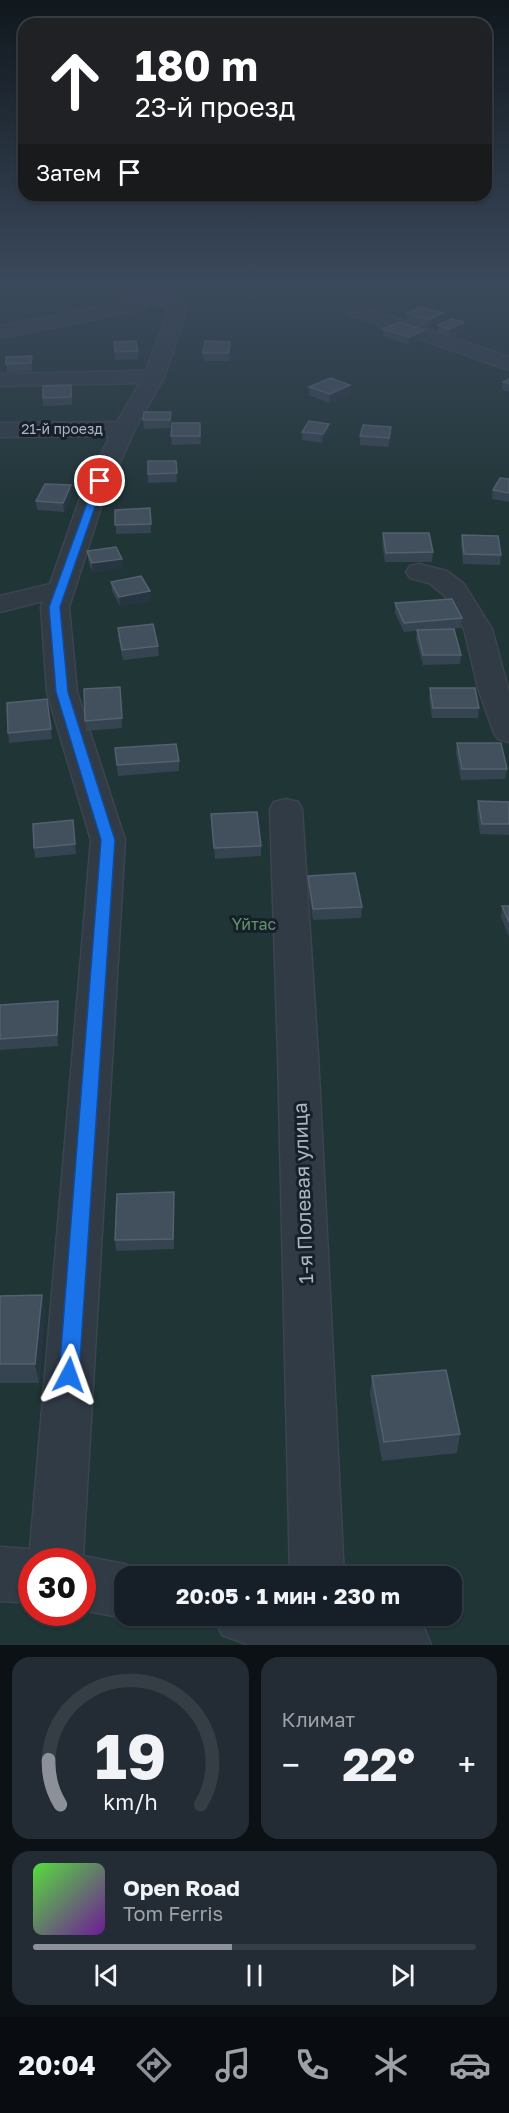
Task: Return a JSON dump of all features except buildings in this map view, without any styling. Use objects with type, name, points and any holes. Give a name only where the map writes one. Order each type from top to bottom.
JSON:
[{"type":"street","points":[[57,1548],[108,840],[62,692],[55,607],[92,498],[124,429],[154,377],[159,363]]},
{"type":"street","points":[[0,380],[154,377]]},
{"type":"street","name":"21-й проезд","points":[[0,430],[124,429]]},
{"type":"street","points":[[419,572],[438,577],[455,590],[478,629],[493,688],[509,733]]},
{"type":"street","points":[[0,604],[61,589]]},
{"type":"street","name":"1-я Полевая улица","points":[[286,809],[298,1055],[296,1566]]},
{"type":"street","points":[[0,1574],[18,1575]]},
{"type":"street","points":[[96,1586],[114,1590]]},
{"type":"street","points":[[330,1626],[403,1645]]},
{"type":"green space","name":"Үйтас","points":[[0,363],[509,363],[509,1645],[0,1645]]},
{"type":"route","points":[[69,1375],[108,840],[62,692],[55,607],[92,498],[100,481]]}]
